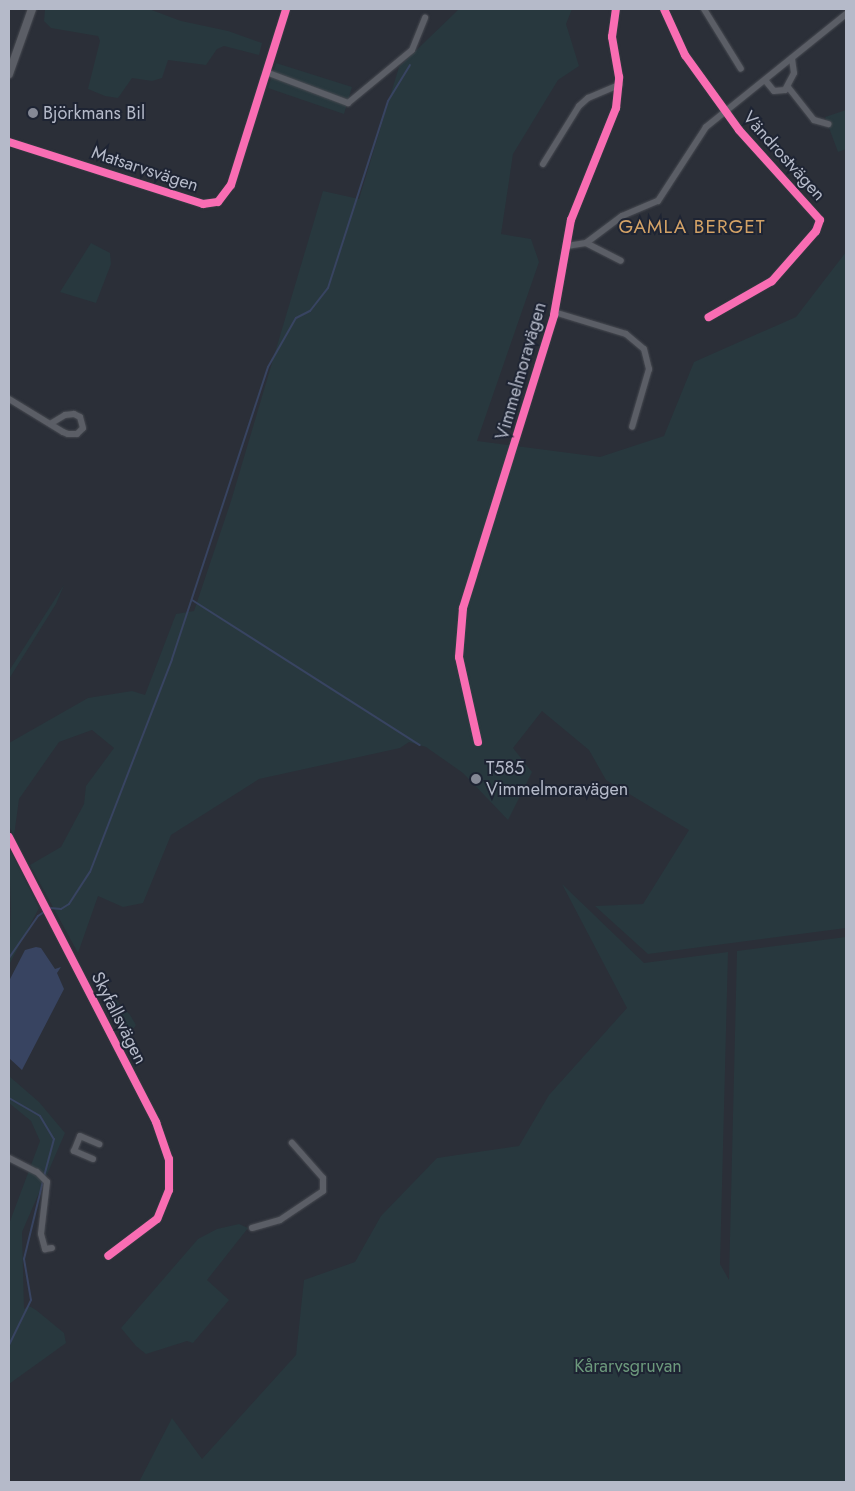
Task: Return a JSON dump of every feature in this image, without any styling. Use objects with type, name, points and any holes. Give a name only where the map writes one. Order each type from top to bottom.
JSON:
[{"type":"street","points":[[9,74],[32,9]]},
{"type":"street","name":"Matsarvsvägen","points":[[9,142],[212,204],[224,197],[231,185],[286,9]]},
{"type":"street","name":"Vimmelmoravägen","points":[[478,742],[459,657],[463,608],[554,312],[571,220],[611,123],[619,85],[612,37],[616,9]]},
{"type":"street","name":"Vändrostvägen","points":[[664,9],[684,55],[726,111],[820,222],[807,242],[772,280],[709,317]]},
{"type":"street","points":[[704,9],[741,69]]},
{"type":"street","points":[[567,246],[586,243],[622,216],[658,201],[703,130],[846,14]]},
{"type":"street","points":[[266,72],[348,103],[412,50],[425,18]]},
{"type":"street","points":[[765,80],[774,91],[780,92],[788,87],[794,73],[792,58]]},
{"type":"street","points":[[543,164],[580,106],[588,98],[619,85]]},
{"type":"street","points":[[788,87],[814,120],[828,124]]},
{"type":"street","points":[[586,243],[621,261]]},
{"type":"street","points":[[554,312],[626,334],[644,349],[649,369],[632,427]]},
{"type":"street","points":[[9,399],[50,424],[70,435],[83,428],[79,416],[74,414],[65,414],[50,424]]},
{"type":"street","name":"Skyfallsvägen","points":[[9,837],[156,1122],[169,1159],[170,1178],[167,1195],[157,1219],[108,1256]]},
{"type":"street","points":[[93,1159],[74,1151],[80,1136],[99,1144]]},
{"type":"street","points":[[252,1228],[280,1220],[323,1191],[323,1178],[292,1143]]},
{"type":"street","points":[[9,1158],[38,1172],[47,1182],[41,1234],[45,1249],[52,1248]]},
{"type":"green space","points":[[45,9],[149,9],[181,21],[228,31],[262,43],[259,55],[224,46],[217,49],[206,65],[168,60],[162,78],[152,81],[132,78],[118,98],[105,96],[88,89],[100,41],[98,36],[51,28],[44,21]]},
{"type":"green space","points":[[459,9],[572,9],[566,24],[579,66],[558,80],[513,154],[501,234],[531,239],[539,262],[477,441],[600,457],[664,436],[694,362],[796,317],[846,252],[846,928],[648,954],[595,906],[643,904],[689,830],[606,780],[589,750],[542,711],[513,748],[532,772],[508,820],[463,773],[426,747],[409,742],[400,748],[259,779],[171,835],[143,903],[123,907],[98,896],[78,953],[30,865],[61,847],[84,804],[86,786],[114,748],[92,730],[59,742],[19,799],[14,836],[9,826],[9,743],[88,698],[132,691],[145,695],[176,614],[194,611],[231,501],[323,191],[359,199],[399,67]]},
{"type":"green space","points":[[276,63],[352,87],[344,114],[268,88]]},
{"type":"green space","points":[[846,110],[846,149],[838,152],[825,117]]},
{"type":"green space","points":[[91,243],[110,253],[111,264],[96,303],[60,292]]},
{"type":"green space","points":[[64,585],[56,604],[9,679],[9,671]]},
{"type":"green space","points":[[9,848],[39,908],[9,965],[11,910]]},
{"type":"green space","name":"Kårarvsgruvan","points":[[562,884],[644,963],[728,952],[720,1264],[729,1280],[737,951],[846,937],[846,1482],[139,1482],[172,1418],[202,1459],[296,1355],[304,1280],[355,1262],[381,1216],[437,1158],[519,1146],[549,1095],[627,1008]]},
{"type":"green space","points":[[115,999],[130,1015],[136,1025],[134,1028],[129,1029],[108,1015],[105,1003]]},
{"type":"green space","points":[[9,1076],[39,1102],[65,1133],[22,1232],[24,1309],[29,1306],[36,1310],[64,1333],[66,1343],[9,1384],[9,1224],[40,1141],[31,1121],[9,1103]]},
{"type":"green space","points":[[239,1224],[248,1228],[207,1280],[229,1300],[193,1343],[187,1341],[146,1354],[136,1346],[121,1328],[198,1239],[217,1229]]},
{"type":"water","points":[[36,947],[41,948],[55,969],[61,967],[57,973],[64,989],[22,1070],[9,1058],[9,981],[25,950]]},
{"type":"waterway","points":[[9,958],[38,916],[50,908],[61,909],[69,904],[90,872],[172,659],[268,367],[296,318],[310,311],[328,288],[388,101],[410,65]]},
{"type":"waterway","points":[[192,600],[420,745]]},
{"type":"waterway","points":[[9,1098],[40,1116],[54,1139],[44,1177]]},
{"type":"waterway","points":[[9,1345],[31,1300],[24,1259],[43,1181]]},
{"type":"cycle path","points":[[9,142],[203,204],[218,202],[231,185],[286,9]]},
{"type":"cycle path","points":[[478,742],[459,657],[463,608],[554,315],[571,220],[616,108],[619,77],[612,37],[616,9]]},
{"type":"cycle path","points":[[664,9],[685,55],[739,130],[820,220],[816,231],[772,281],[709,317]]},
{"type":"cycle path","points":[[9,837],[156,1122],[169,1159],[169,1190],[157,1219],[108,1256]]},
{"type":"place","name":"Björkmans Bil","points":[[33,113]]},
{"type":"place","name":"T585 Vimmelmoravägen","points":[[476,779]]},
{"type":"district","name":"GAMLA BERGET","points":[[692,227]]}]
